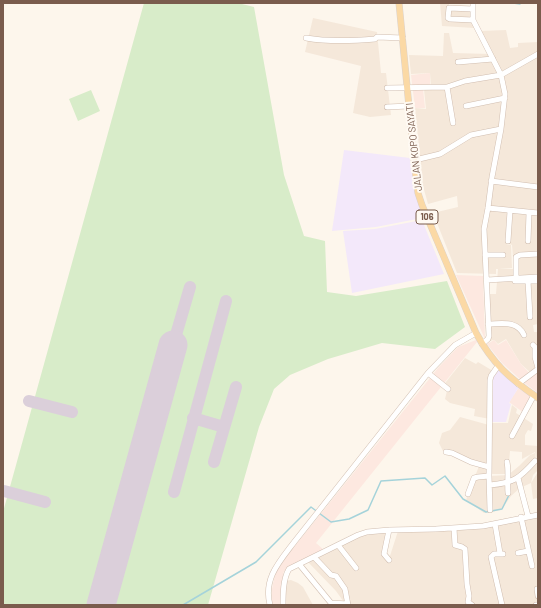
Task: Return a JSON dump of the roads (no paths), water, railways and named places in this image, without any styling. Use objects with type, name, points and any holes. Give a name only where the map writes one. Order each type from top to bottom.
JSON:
[{"type":"main road","name":"JALAN KOPO SAYATI","points":[[399,3],[417,186],[422,205],[482,344],[498,366],[518,384],[536,396]]},
{"type":"street","points":[[473,20],[448,18],[450,8],[473,6],[473,20],[501,75],[505,98],[484,229],[488,339],[482,344]]},
{"type":"street","points":[[306,38],[344,42],[375,39],[377,37],[403,38]]},
{"type":"street","points":[[387,88],[447,87],[465,81],[501,75],[538,54]]},
{"type":"street","points":[[458,62],[493,59]]},
{"type":"street","points":[[447,87],[453,123]]},
{"type":"street","points":[[466,106],[505,98]]},
{"type":"street","points":[[387,107],[409,106]]},
{"type":"street","points":[[415,160],[443,152],[471,135],[501,129]]},
{"type":"street","points":[[491,181],[538,187]]},
{"type":"street","points":[[488,208],[538,213]]},
{"type":"street","points":[[508,241],[510,211]]},
{"type":"street","points":[[528,241],[529,213]]},
{"type":"street","points":[[516,280],[516,257],[520,255],[538,254]]},
{"type":"street","points":[[485,255],[503,255]]},
{"type":"street","points":[[487,281],[516,280],[538,277]]},
{"type":"street","points":[[516,280],[528,282],[538,281]]},
{"type":"street","points":[[528,282],[530,317]]},
{"type":"street","points":[[488,324],[513,324],[520,328],[524,335]]},
{"type":"street","points":[[270,605],[268,589],[272,573],[428,373],[456,345],[465,338],[476,333]]},
{"type":"street","points":[[518,384],[538,369],[535,357],[535,347],[533,345]]},
{"type":"street","points":[[490,510],[490,380],[498,366]]},
{"type":"street","points":[[428,373],[448,389]]},
{"type":"street","points":[[512,436],[536,396]]},
{"type":"street","points":[[446,452],[452,453],[471,462],[489,466]]},
{"type":"street","points":[[490,485],[507,483],[518,478],[524,474],[535,461]]},
{"type":"street","points":[[507,462],[508,492]]},
{"type":"street","points":[[468,494],[474,478],[478,476],[489,476]]},
{"type":"street","points":[[518,478],[528,516]]},
{"type":"street","points":[[283,605],[286,573],[290,568],[362,534],[389,530],[454,528],[495,524],[521,517],[538,515]]},
{"type":"street","points":[[521,517],[532,566]]},
{"type":"street","points":[[495,524],[501,553],[493,554],[491,557],[502,605]]},
{"type":"street","points":[[454,528],[455,545],[463,548],[466,552],[466,578],[470,604]]},
{"type":"street","points":[[389,530],[384,554],[389,560]]},
{"type":"street","points":[[338,545],[356,568]]},
{"type":"street","points":[[518,554],[528,551]]},
{"type":"street","points":[[298,564],[331,603],[348,604],[346,589],[336,576],[331,575],[314,557]]},
{"type":"street","points":[[537,589],[538,596]]},
{"type":"waterway","points":[[513,3],[520,4]]},
{"type":"waterway","points":[[183,605],[256,562],[311,507],[331,522],[349,519],[368,510],[381,481],[425,478],[432,485],[445,476],[463,499],[486,512],[502,509],[509,495]]}]
